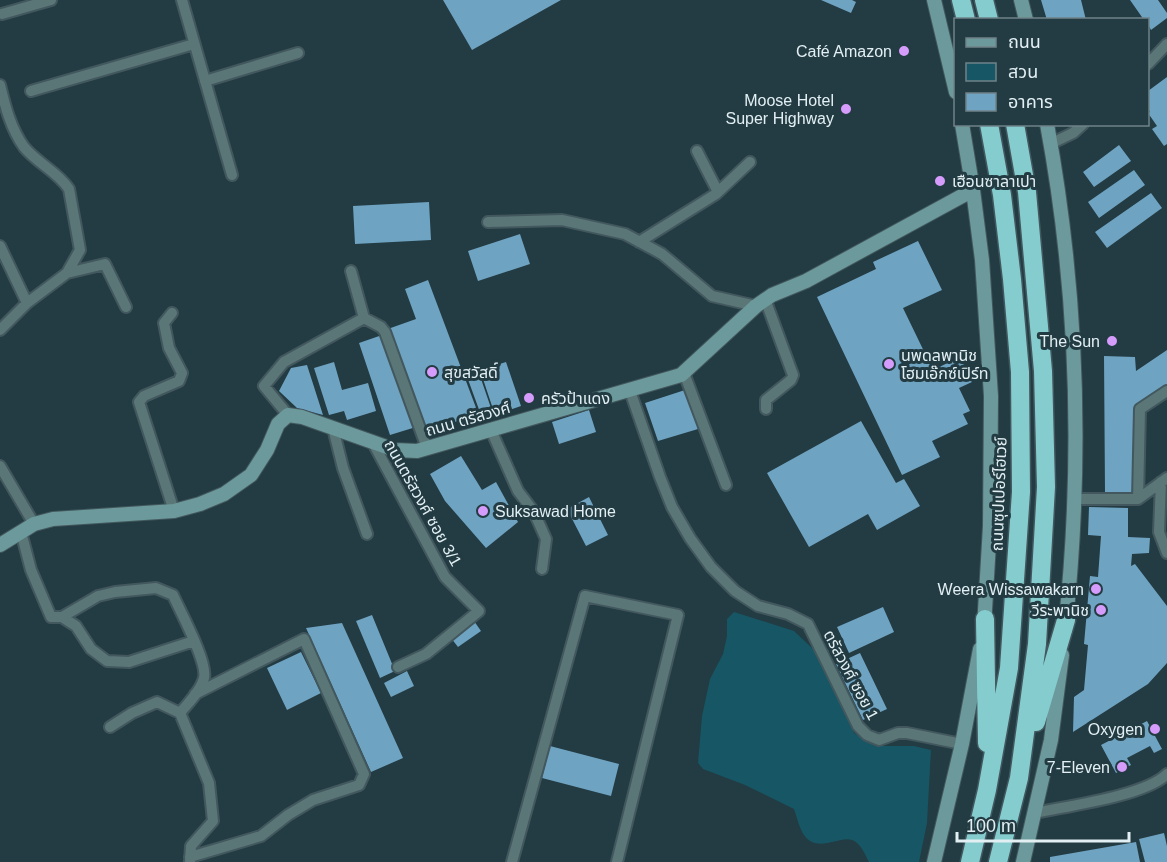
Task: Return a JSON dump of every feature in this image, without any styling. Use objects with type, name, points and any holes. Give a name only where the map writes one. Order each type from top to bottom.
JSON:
[{"type":"highway","points":[[961,0],[966,18]]},
{"type":"highway","points":[[984,0],[988,18]]},
{"type":"highway","name":"ถนนซุปเปอร์ไฮเวย์","points":[[970,862],[987,790],[1009,668],[1021,492],[1020,372],[1012,279],[1002,195],[989,126]]},
{"type":"highway","points":[[1016,126],[1026,192],[1041,348],[1046,487],[1037,644],[1019,778]]},
{"type":"highway","points":[[986,619],[987,790]]},
{"type":"highway","points":[[998,862],[1019,778],[1066,620]]},
{"type":"main road","points":[[934,0],[954,84]]},
{"type":"main road","points":[[1021,0],[1026,18]]},
{"type":"main road","points":[[934,862],[962,744],[986,619],[990,526],[990,396],[986,317],[973,190],[962,126]]},
{"type":"main road","points":[[1023,862],[1051,740],[1066,620],[1076,498],[1076,413],[1072,326],[1063,230],[1047,126]]},
{"type":"main road","name":"ถนน ตรัสวงศ์","points":[[288,415],[302,417],[395,450],[417,451],[681,375],[761,303],[973,190]]},
{"type":"main road","points":[[0,545],[34,524],[53,519],[174,511],[224,494],[251,475],[267,450],[278,424],[288,415]]},
{"type":"street","points":[[2,14],[51,0]]},
{"type":"street","points":[[182,0],[232,175]]},
{"type":"street","points":[[31,91],[194,44]]},
{"type":"street","points":[[1149,63],[1167,44]]},
{"type":"street","points":[[205,81],[297,53]]},
{"type":"street","points":[[0,85],[7,111],[25,147],[54,175],[64,181],[69,189],[80,250],[67,273]]},
{"type":"street","points":[[1050,144],[1073,133],[1081,126]]},
{"type":"street","points":[[697,151],[718,192]]},
{"type":"street","points":[[639,242],[718,192],[750,162]]},
{"type":"street","points":[[488,222],[562,220],[626,234],[662,254],[712,296],[761,303],[793,375],[791,381],[766,400],[766,409]]},
{"type":"street","points":[[0,246],[27,303]]},
{"type":"street","points":[[0,330],[27,303],[67,273],[105,264],[126,307]]},
{"type":"street","points":[[351,271],[364,318]]},
{"type":"street","points":[[171,313],[164,323],[169,348],[182,373],[178,381],[144,396],[139,402],[174,511]]},
{"type":"street","points":[[288,415],[264,386],[284,362],[364,318]]},
{"type":"street","points":[[364,318],[375,323],[385,332],[428,448]]},
{"type":"street","points":[[684,373],[726,485]]},
{"type":"street","name":"ตรัสวงศ์ ซอย 1","points":[[630,391],[672,507],[690,538],[711,567],[735,591],[758,606],[788,614],[808,624],[858,726],[867,735],[879,740],[898,733],[907,733],[962,744]]},
{"type":"street","points":[[1138,498],[1140,409],[1167,391]]},
{"type":"street","points":[[333,428],[343,468],[367,534]]},
{"type":"street","points":[[491,430],[518,491],[534,512],[546,539],[542,569]]},
{"type":"street","name":"ถนนตรัสวงศ์ ซอย 3/1","points":[[372,441],[445,578],[479,610],[426,654],[398,667]]},
{"type":"street","points":[[0,466],[34,524]]},
{"type":"street","points":[[1076,498],[1138,498],[1164,480]]},
{"type":"street","points":[[1164,480],[1159,532],[1167,553]]},
{"type":"street","points":[[21,532],[31,570],[51,617],[62,616],[98,596],[115,592],[156,588],[172,595],[202,661],[204,678],[180,713]]},
{"type":"street","points":[[512,862],[585,596],[678,615],[617,862]]},
{"type":"street","points":[[62,616],[76,626],[91,649],[107,662],[129,662],[194,641]]},
{"type":"street","points":[[110,727],[156,702],[180,713],[209,783],[213,820],[190,846],[190,860],[261,836],[288,815],[313,800],[359,785],[364,774],[304,639],[195,694]]},
{"type":"street","points":[[1035,813],[1129,792],[1161,780],[1167,774]]},
{"type":"green space","points":[[734,612],[794,631],[812,648],[822,660],[854,733],[875,746],[914,746],[931,750],[927,823],[919,862],[869,862],[860,846],[847,839],[822,844],[815,843],[804,835],[794,809],[745,785],[703,769],[698,763],[702,716],[710,679],[723,654],[727,636],[727,619]]},
{"type":"building","points":[[443,0],[561,0],[472,50]]},
{"type":"building","points":[[821,0],[852,0],[856,2],[851,13]]},
{"type":"building","points":[[1041,0],[1081,0],[1086,18],[1046,18]]},
{"type":"building","points":[[1130,0],[1158,0],[1167,13],[1167,18],[1151,30],[1149,18],[1143,18]]},
{"type":"building","points":[[1167,77],[1167,144],[1164,146],[1152,129],[1157,126],[1149,114],[1149,90]]},
{"type":"building","points":[[1119,145],[1131,161],[1094,187],[1083,172]]},
{"type":"building","points":[[1134,170],[1145,185],[1099,218],[1088,202]]},
{"type":"building","points":[[1151,193],[1162,208],[1107,248],[1095,232]]},
{"type":"building","points":[[429,202],[431,240],[355,244],[353,206]]},
{"type":"building","points":[[520,234],[530,264],[478,281],[468,251]]},
{"type":"building","name":"นพดลพานิช โฮมเอ๊กซ์เปิร์ท","points":[[918,241],[942,290],[903,308],[933,370],[960,357],[972,382],[959,388],[970,411],[963,414],[968,424],[932,441],[940,457],[902,475],[817,297],[876,269],[873,262]]},
{"type":"building","name":"สุขสวัสดิ์","points":[[428,280],[478,413],[425,434],[385,330],[416,319],[405,289]]},
{"type":"building","points":[[385,334],[416,427],[390,435],[359,343]]},
{"type":"building","points":[[1167,350],[1167,386],[1136,408],[1136,494],[1105,493],[1104,356],[1135,357],[1136,371]]},
{"type":"building","points":[[334,362],[342,390],[368,383],[376,411],[347,420],[344,411],[329,415],[314,368]]},
{"type":"building","name":"สุขสวัสดิ์","points":[[506,362],[521,406],[495,415],[480,370]]},
{"type":"building","points":[[307,365],[323,415],[297,408],[279,391],[291,368]]},
{"type":"building","points":[[478,370],[492,411],[481,415],[466,374]]},
{"type":"building","points":[[685,390],[698,429],[658,441],[645,403]]},
{"type":"building","points":[[589,410],[596,432],[559,444],[552,422]]},
{"type":"building","points":[[861,421],[896,483],[904,479],[920,506],[877,530],[868,514],[809,547],[767,473]]},
{"type":"building","name":"Suksawad Home","points":[[461,456],[482,490],[496,482],[518,522],[486,548],[445,501],[430,474]]},
{"type":"building","points":[[589,497],[608,535],[586,546],[567,509]]},
{"type":"building","points":[[1089,507],[1128,508],[1128,537],[1150,538],[1149,553],[1132,554],[1131,566],[1135,564],[1167,606],[1167,663],[1148,684],[1073,732],[1074,697],[1084,690],[1088,645],[1084,644],[1090,576],[1098,577],[1101,536],[1088,535]]},
{"type":"building","points":[[883,607],[894,632],[849,653],[837,627]]},
{"type":"building","points":[[372,615],[395,671],[380,678],[356,621]]},
{"type":"building","points":[[474,621],[481,631],[458,647],[451,638]]},
{"type":"building","points":[[342,623],[403,758],[371,772],[306,628]]},
{"type":"building","points":[[301,652],[321,693],[287,710],[267,668]]},
{"type":"building","points":[[860,653],[887,709],[863,720],[836,664]]},
{"type":"building","points":[[407,671],[414,686],[391,697],[384,683]]},
{"type":"building","points":[[1147,721],[1162,749],[1154,753],[1150,746],[1127,758],[1131,765],[1116,773],[1101,745]]},
{"type":"building","points":[[550,746],[619,764],[611,796],[542,778]]},
{"type":"building","points":[[1164,833],[1167,862],[1145,862],[1139,839]]},
{"type":"building","points":[[1136,842],[1140,862],[1050,862],[1050,857]]},
{"type":"place","name":"Café Amazon","points":[[904,51]]},
{"type":"place","name":"Moose Hotel Super Highway","points":[[846,109]]},
{"type":"place","name":"เฮือนซาลาเปา","points":[[940,181]]},
{"type":"place","name":"The Sun","points":[[1112,341]]},
{"type":"place","name":"นพดลพานิช โฮมเอ๊กซ์เปิร์ท","points":[[889,364]]},
{"type":"place","name":"สุขสวัสดิ์","points":[[432,372]]},
{"type":"place","name":"ครัวป้าแดง","points":[[529,398]]},
{"type":"place","name":"Suksawad Home","points":[[483,511]]},
{"type":"place","name":"Weera Wissawakarn","points":[[1096,589]]},
{"type":"place","name":"วีระพานิช","points":[[1101,610]]},
{"type":"place","name":"Oxygen","points":[[1155,729]]},
{"type":"place","name":"7-Eleven","points":[[1122,767]]}]
